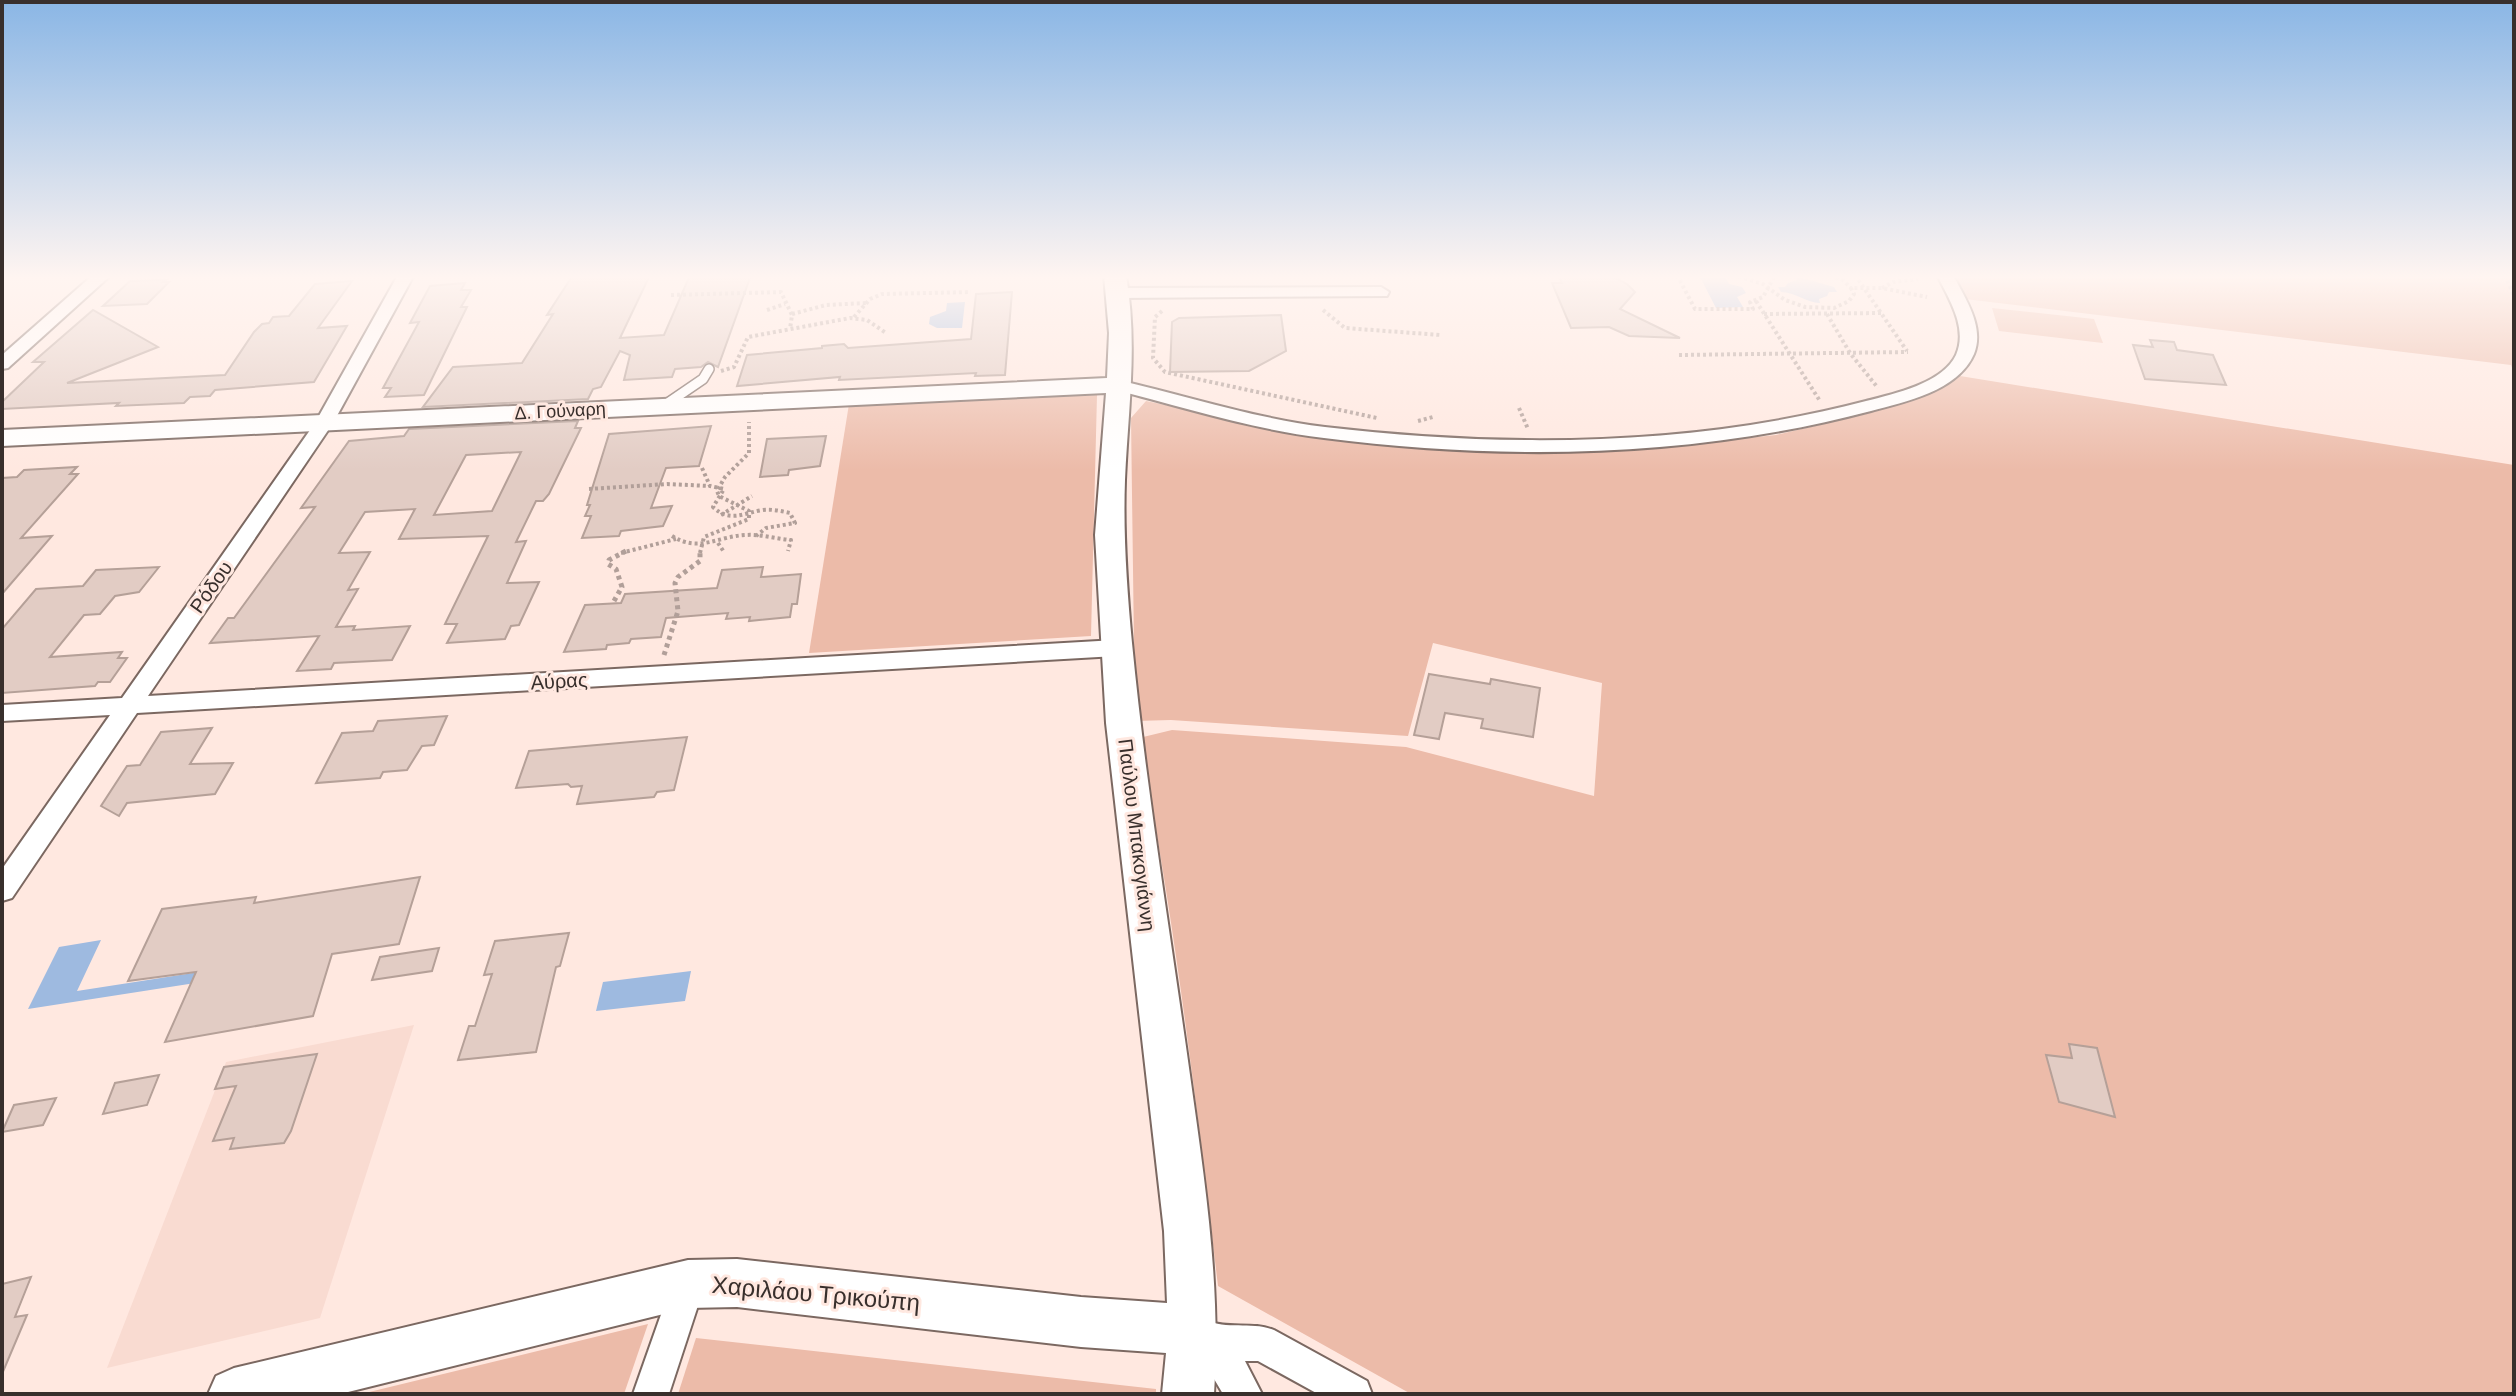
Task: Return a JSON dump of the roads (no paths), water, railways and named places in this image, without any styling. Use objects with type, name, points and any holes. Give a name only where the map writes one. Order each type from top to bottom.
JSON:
[{"type":"street","points":[[2,364],[29,340]]},
{"type":"street","name":"Ρόδου","points":[[2,890],[324,423],[370,340]]},
{"type":"street","name":"Παύλου Μπακογιάννη","points":[[1120,340],[1110,508],[1116,648],[1123,723],[1204,1337],[1188,1394]]},
{"type":"street","points":[[1118,385],[1157,393],[1179,403],[1347,435],[1442,442],[1576,445],[1761,429],[1832,417],[1907,394],[1936,381],[1964,357],[1967,340]]},
{"type":"street","name":"Δ. Γούναρη","points":[[2,438],[1118,385]]},
{"type":"street","name":"Αύρας","points":[[2,713],[1116,648]]},
{"type":"street","name":"Χαριλάου Τρικούπη","points":[[234,1394],[329,1382],[688,1284],[737,1283],[1261,1343],[1354,1394]]},
{"type":"street","points":[[651,1394],[688,1284]]},
{"type":"street","points":[[1204,1337],[1244,1394]]},
{"type":"lane","points":[[662,407],[703,379],[707,372]]},
{"type":"water","points":[[101,940],[77,991],[193,973],[200,958],[221,979],[28,1009],[59,947]]},
{"type":"water","points":[[691,971],[685,1001],[596,1011],[603,982]]}]
